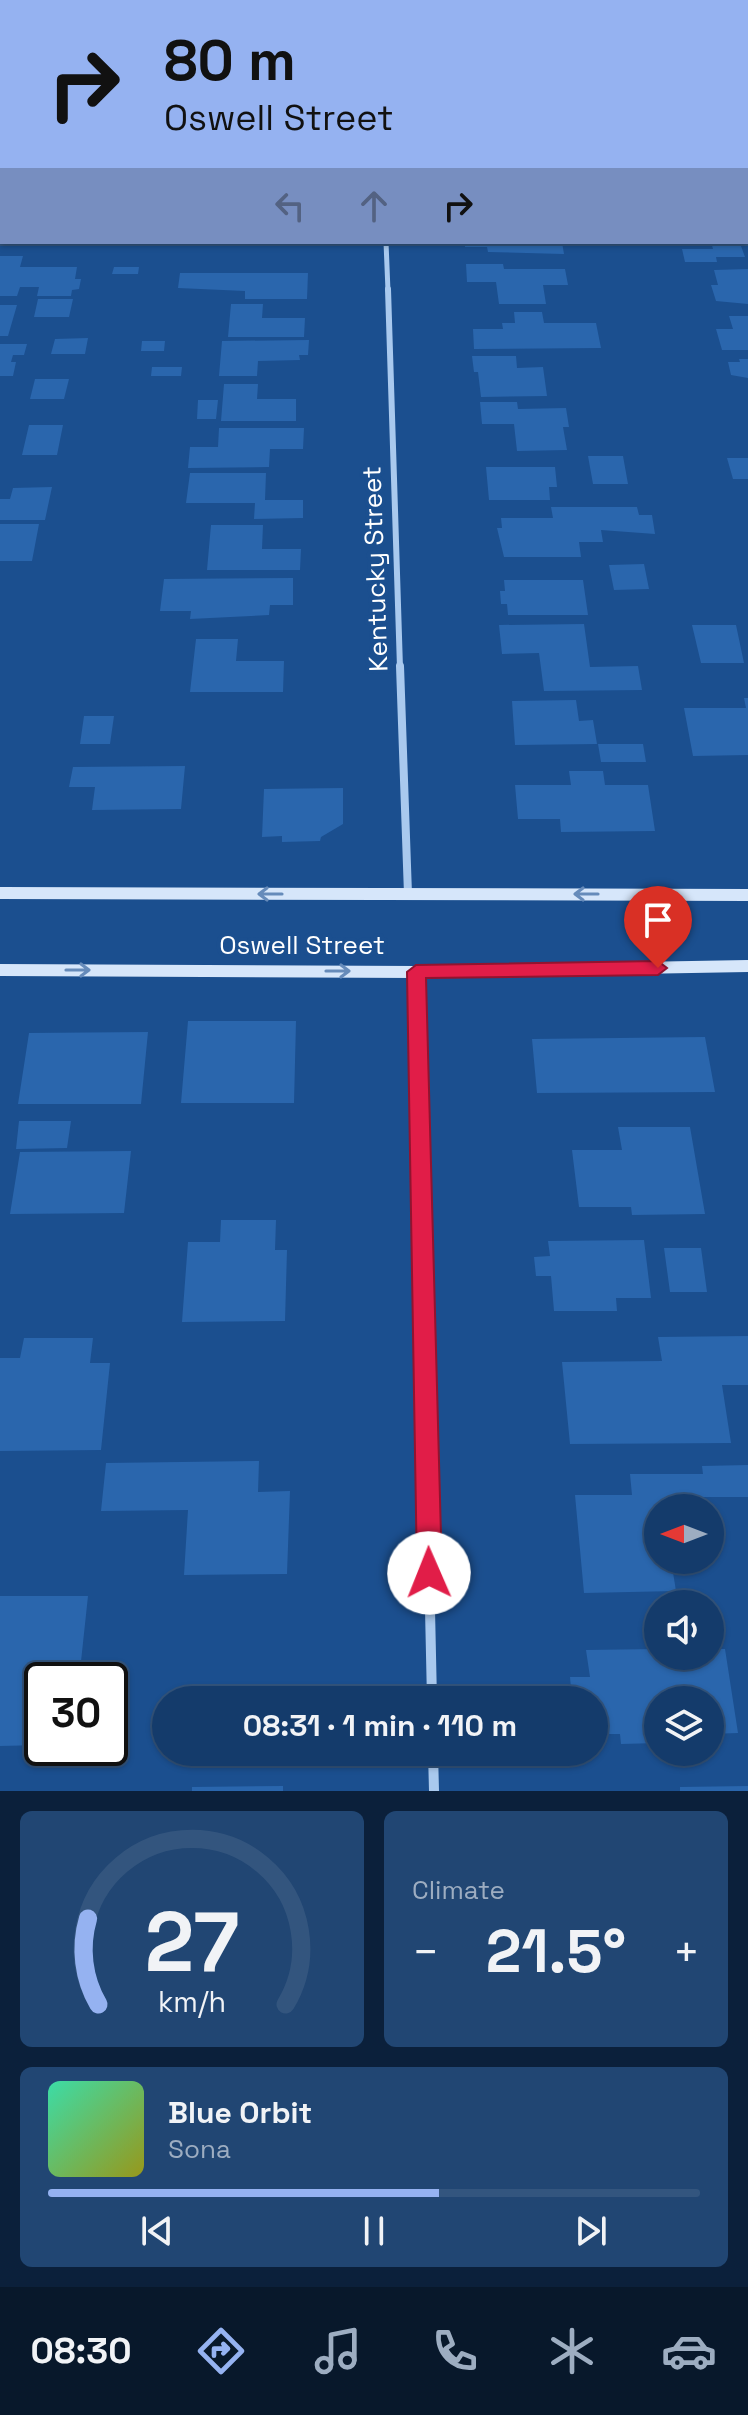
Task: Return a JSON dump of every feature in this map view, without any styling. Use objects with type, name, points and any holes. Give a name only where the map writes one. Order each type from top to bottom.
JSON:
[{"type":"main road","name":"Oswell Street","points":[[0,893],[748,895]]},
{"type":"main road","name":"Oswell Street","points":[[0,970],[416,972],[748,966]]},
{"type":"street","name":"Kentucky Street","points":[[386,244],[408,894]]},
{"type":"street","points":[[416,972],[432,1686]]},
{"type":"street","points":[[433,1766],[434,1791]]},
{"type":"building","points":[[465,244],[562,244],[564,254],[488,252],[487,247],[465,247]]},
{"type":"building","points":[[712,244],[748,244],[741,246],[745,257],[716,257],[717,262],[685,262],[682,249],[713,249]]},
{"type":"building","points":[[0,256],[23,256],[20,267],[77,267],[75,279],[81,279],[79,289],[72,290],[71,296],[37,296],[39,287],[20,287],[17,296],[0,296]]},
{"type":"building","points":[[466,264],[503,264],[504,269],[565,269],[568,285],[543,285],[546,304],[499,304],[496,282],[467,282]]},
{"type":"building","points":[[114,267],[139,267],[138,274],[112,274]]},
{"type":"building","points":[[748,269],[748,304],[716,301],[711,285],[718,285],[714,270]]},
{"type":"building","points":[[180,273],[308,273],[307,299],[245,299],[245,291],[178,288]]},
{"type":"building","points":[[38,299],[73,299],[69,317],[34,317]]},
{"type":"building","points":[[231,304],[263,304],[262,318],[305,318],[304,337],[228,337]]},
{"type":"building","points":[[0,305],[17,305],[8,336],[0,336]]},
{"type":"building","points":[[514,312],[542,312],[544,323],[596,323],[601,348],[474,349],[473,329],[503,329],[502,323],[515,323]]},
{"type":"building","points":[[729,316],[748,316],[748,350],[722,350],[716,329],[733,329]]},
{"type":"building","points":[[88,338],[85,354],[51,354],[55,339]]},
{"type":"building","points":[[309,340],[308,355],[299,355],[300,360],[258,361],[257,376],[219,376],[222,341]]},
{"type":"building","points":[[142,341],[165,341],[164,351],[141,351]]},
{"type":"building","points":[[0,344],[27,344],[24,355],[13,355],[11,362],[16,362],[13,376],[0,376]]},
{"type":"building","points":[[472,356],[516,356],[517,368],[543,367],[547,396],[481,397],[478,372],[474,372]]},
{"type":"building","points":[[739,359],[748,359],[748,378],[731,375],[728,362],[740,362]]},
{"type":"building","points":[[152,367],[182,367],[181,376],[151,376]]},
{"type":"building","points":[[35,379],[69,379],[64,399],[30,399]]},
{"type":"building","points":[[224,384],[258,384],[257,399],[296,399],[296,421],[221,421]]},
{"type":"building","points":[[198,400],[218,400],[216,419],[197,419]]},
{"type":"building","points":[[480,402],[517,402],[518,409],[566,408],[569,427],[563,427],[567,450],[517,451],[514,424],[482,424]]},
{"type":"building","points":[[29,425],[63,425],[57,455],[22,455]]},
{"type":"building","points":[[219,428],[304,428],[303,449],[270,449],[269,467],[188,468],[190,447],[218,447]]},
{"type":"building","points":[[588,456],[623,456],[628,484],[593,484]]},
{"type":"building","points":[[727,458],[748,458],[748,479],[733,479]]},
{"type":"building","points":[[486,467],[555,467],[557,487],[549,487],[550,500],[489,500]]},
{"type":"building","points":[[190,473],[266,473],[265,500],[303,500],[303,518],[254,519],[255,503],[186,503]]},
{"type":"building","points":[[52,487],[45,520],[0,520],[0,499],[10,499],[13,488]]},
{"type":"building","points":[[551,507],[637,507],[639,515],[652,515],[655,534],[601,530],[603,542],[579,542],[581,557],[504,557],[497,528],[502,528],[501,518],[553,518]]},
{"type":"building","points":[[0,524],[39,524],[32,561],[0,561]]},
{"type":"building","points":[[211,525],[263,525],[262,549],[301,549],[300,570],[207,570]]},
{"type":"building","points":[[644,564],[649,589],[614,590],[609,565]]},
{"type":"building","points":[[293,578],[293,605],[270,605],[269,615],[190,619],[191,611],[160,611],[164,579]]},
{"type":"building","points":[[504,580],[583,580],[588,615],[508,615],[507,604],[501,604],[500,591],[505,591]]},
{"type":"building","points":[[584,624],[590,667],[638,666],[642,690],[544,691],[539,653],[502,654],[499,625]]},
{"type":"building","points":[[692,625],[736,625],[744,663],[701,663]]},
{"type":"building","points":[[196,639],[238,639],[236,661],[284,661],[283,692],[190,692]]},
{"type":"building","points":[[744,698],[748,698],[748,755],[693,756],[684,708],[746,708]]},
{"type":"building","points":[[576,700],[579,721],[593,720],[597,744],[515,745],[512,701]]},
{"type":"building","points":[[84,716],[114,716],[110,744],[80,744]]},
{"type":"building","points":[[598,744],[643,744],[646,762],[601,762]]},
{"type":"building","points":[[185,766],[181,809],[92,810],[95,787],[69,787],[73,767]]},
{"type":"building","points":[[569,771],[603,771],[605,785],[648,785],[655,831],[561,832],[560,819],[518,819],[515,785],[571,785]]},
{"type":"building","points":[[343,788],[343,824],[321,837],[320,841],[282,842],[282,836],[262,837],[264,789]]},
{"type":"building","points":[[188,1021],[296,1021],[294,1103],[181,1103]]},
{"type":"building","points":[[148,1032],[141,1104],[18,1104],[29,1033]]},
{"type":"building","points":[[705,1037],[715,1092],[537,1093],[532,1039]]},
{"type":"building","points":[[19,1121],[71,1121],[67,1148],[16,1149]]},
{"type":"building","points":[[618,1127],[690,1127],[705,1214],[632,1215],[631,1207],[579,1207],[572,1150],[622,1150]]},
{"type":"building","points":[[131,1151],[124,1213],[10,1214],[20,1152]]},
{"type":"building","points":[[221,1220],[276,1220],[275,1250],[287,1250],[285,1321],[182,1322],[188,1242],[220,1242]]},
{"type":"building","points":[[644,1240],[651,1298],[616,1298],[617,1311],[554,1311],[551,1276],[536,1276],[534,1257],[550,1256],[548,1241]]},
{"type":"building","points":[[664,1248],[701,1248],[707,1292],[670,1292]]},
{"type":"building","points":[[748,1336],[748,1385],[722,1385],[731,1443],[570,1444],[562,1362],[662,1361],[658,1337]]},
{"type":"building","points":[[24,1338],[93,1338],[90,1363],[110,1363],[101,1450],[0,1451],[0,1358],[20,1358]]},
{"type":"building","points":[[259,1461],[258,1492],[290,1491],[287,1574],[184,1575],[188,1510],[101,1511],[106,1463]]},
{"type":"building","points":[[748,1465],[748,1497],[644,1494],[644,1574],[673,1574],[676,1590],[584,1593],[575,1495],[632,1495],[630,1474],[703,1474],[702,1466]]},
{"type":"building","points":[[0,1596],[88,1596],[81,1662],[24,1662],[24,1745],[0,1746]]},
{"type":"building","points":[[644,1649],[644,1670],[724,1670],[725,1649],[738,1733],[724,1734],[724,1686],[644,1686],[644,1743],[621,1744],[620,1734],[608,1734],[608,1686],[571,1686],[570,1677],[590,1677],[586,1650]]},
{"type":"building","points":[[283,1786],[283,1791],[192,1791],[192,1787]]},
{"type":"building","points":[[748,1786],[748,1791],[680,1791],[680,1787]]},
{"type":"route","points":[[429,1573],[416,972],[658,968]]}]
